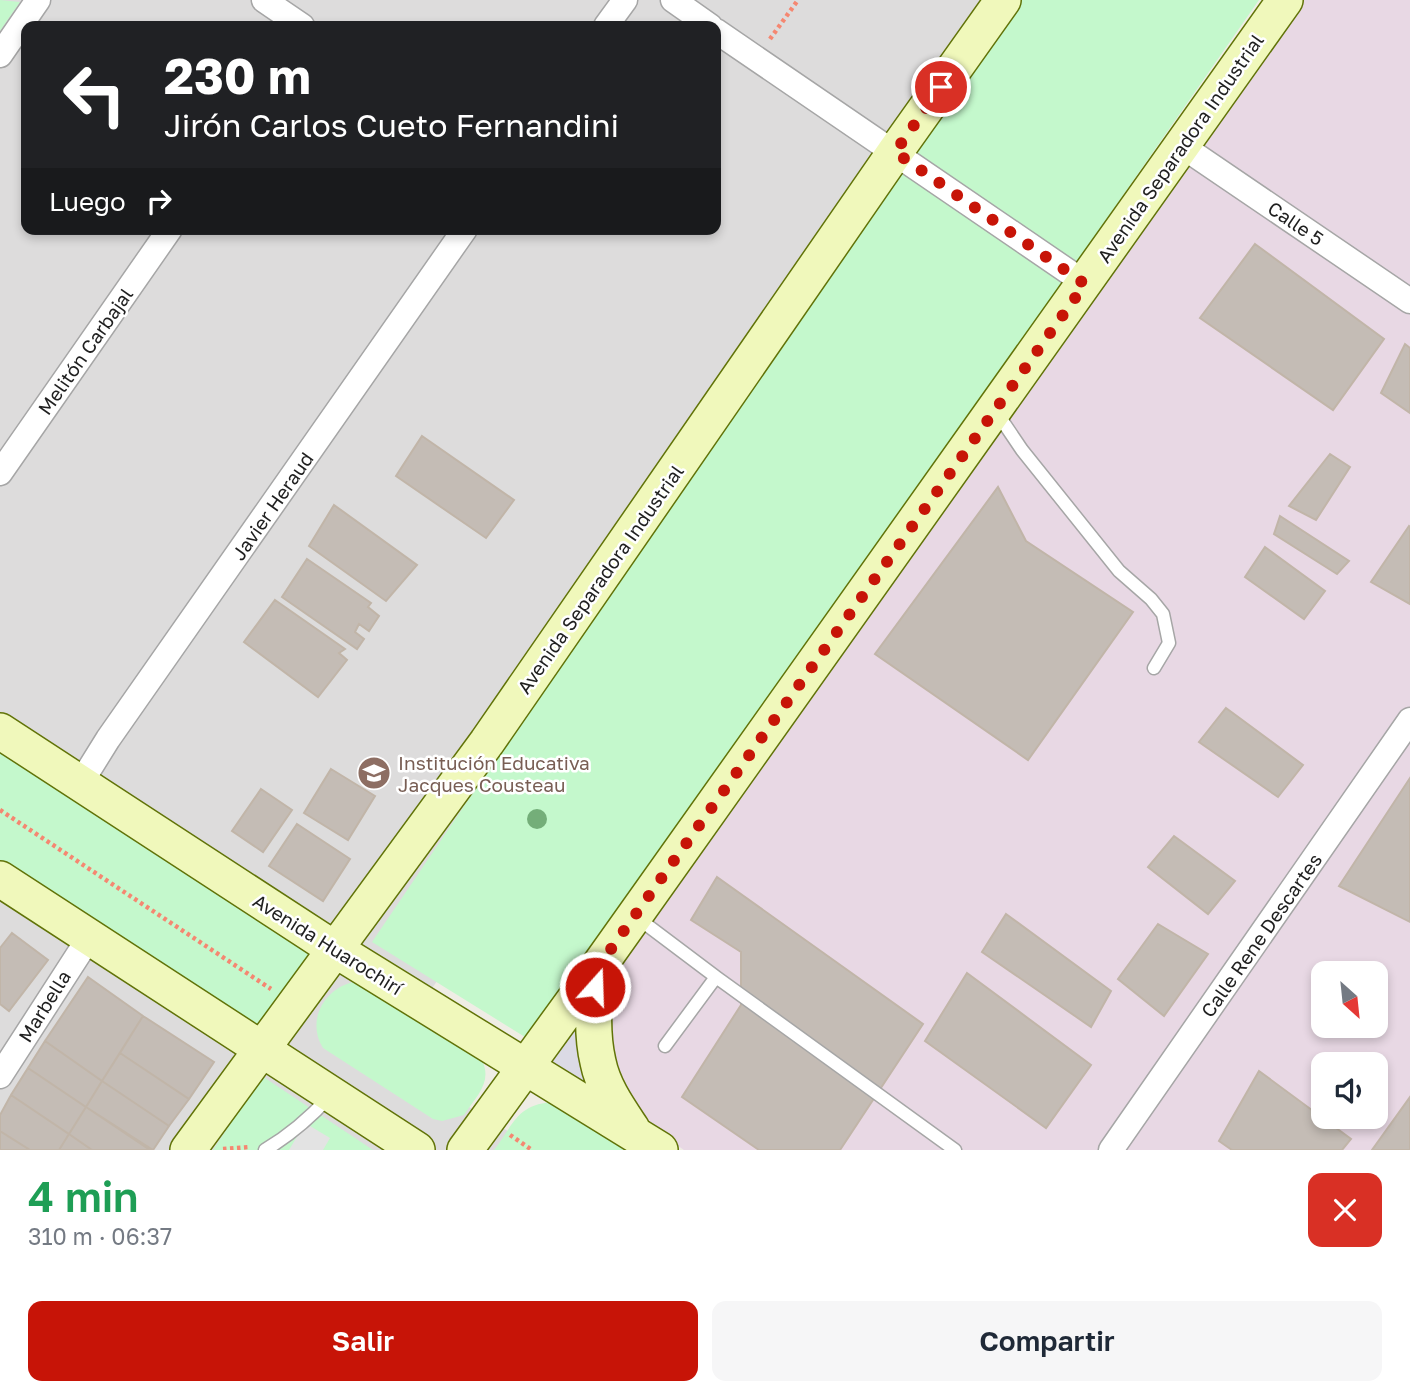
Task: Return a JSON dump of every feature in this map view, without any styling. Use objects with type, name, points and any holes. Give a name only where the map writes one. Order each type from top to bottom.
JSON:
[{"type":"main road","name":"Avenida Separadora Industrial","points":[[189,1150],[487,743],[1003,0]]},
{"type":"main road","name":"Avenida Separadora Industrial","points":[[465,1150],[635,916],[1284,0]]},
{"type":"main road","name":"Avenida Huarochirí","points":[[0,731],[336,950],[524,1068],[647,1141]]},
{"type":"main road","points":[[0,879],[330,1096],[417,1150]]},
{"type":"main road","points":[[596,970],[594,1024],[598,1062],[612,1099],[647,1141]]},
{"type":"street","points":[[23,21],[38,0]]},
{"type":"street","points":[[264,0],[295,21]]},
{"type":"street","points":[[610,21],[625,0]]},
{"type":"street","points":[[673,0],[703,21]]},
{"type":"street","points":[[0,55],[21,25]]},
{"type":"street","points":[[721,34],[1085,284]]},
{"type":"street","name":"Calle 5","points":[[1182,146],[1410,301]]},
{"type":"street","name":"Melitón Carbajal","points":[[5,457],[166,235]]},
{"type":"street","name":"Javier Heraud","points":[[80,784],[108,739],[462,235]]},
{"type":"street","name":"Calle Rene Descartes","points":[[1111,1150],[1410,720]]},
{"type":"street","name":"Marbella","points":[[0,1076],[89,938]]},
{"type":"lane","points":[[995,410],[1022,450],[1119,571],[1152,599],[1163,614],[1169,643],[1153,668]]},
{"type":"lane","points":[[635,916],[955,1150]]},
{"type":"lane","points":[[665,1046],[716,977]]},
{"type":"lane","points":[[265,1150],[311,1117],[330,1096]]},
{"type":"path","points":[[756,59],[798,0]]},
{"type":"path","points":[[0,810],[272,990]]},
{"type":"path","points":[[506,1132],[533,1150]]},
{"type":"shaded area","points":[[0,0],[1114,0],[386,1055],[538,1150],[0,1150]]},
{"type":"shaded area","points":[[1303,0],[1410,0],[1410,1150],[684,1150],[648,1125],[618,1081],[604,1029],[616,974]]},
{"type":"shaded area","points":[[583,1020],[598,1097],[548,1064]]},
{"type":"shaded area","points":[[305,1123],[330,1138],[323,1150],[289,1150]]},
{"type":"green space","points":[[0,0],[20,2],[0,31]]},
{"type":"green space","points":[[1021,0],[1259,0],[533,1042],[372,942],[632,558]]},
{"type":"green space","points":[[0,751],[310,954],[253,1034],[0,869]]},
{"type":"green space","points":[[353,982],[363,982],[479,1055],[484,1064],[485,1079],[464,1115],[442,1121],[433,1119],[323,1048],[316,1027],[321,1007],[334,991]]},
{"type":"green space","points":[[262,1076],[373,1150],[213,1150]]},
{"type":"green space","points":[[556,1102],[627,1150],[494,1150],[525,1110],[543,1103]]},
{"type":"building","points":[[1255,244],[1384,339],[1333,410],[1200,318]]},
{"type":"building","points":[[1405,344],[1410,348],[1410,413],[1381,393]]},
{"type":"building","points":[[422,436],[514,500],[486,538],[396,476]]},
{"type":"building","points":[[1330,454],[1350,467],[1316,520],[1289,506]]},
{"type":"building","points":[[998,487],[1026,541],[1133,612],[1028,760],[875,654]]},
{"type":"building","points":[[334,505],[417,565],[386,601],[309,546]]},
{"type":"building","points":[[1280,516],[1349,561],[1337,574],[1274,534]]},
{"type":"building","points":[[1410,527],[1410,604],[1371,582]]},
{"type":"building","points":[[1265,547],[1325,591],[1304,619],[1245,577]]},
{"type":"building","points":[[307,559],[371,603],[368,607],[379,616],[369,631],[359,624],[355,632],[364,639],[357,649],[282,597]]},
{"type":"building","points":[[275,600],[345,649],[339,653],[347,660],[318,697],[244,642]]},
{"type":"building","points":[[1226,708],[1303,765],[1278,797],[1199,742]]},
{"type":"building","points":[[331,769],[375,796],[348,840],[304,813]]},
{"type":"building","points":[[1410,778],[1410,922],[1339,886]]},
{"type":"building","points":[[261,789],[292,810],[263,852],[232,831]]},
{"type":"building","points":[[297,824],[350,859],[323,901],[269,866]]},
{"type":"building","points":[[1174,836],[1235,881],[1208,914],[1148,867]]},
{"type":"building","points":[[717,877],[923,1024],[840,1150],[759,1150],[682,1097],[741,1005],[741,952],[691,920]]},
{"type":"building","points":[[1006,914],[1111,991],[1091,1027],[982,952]]},
{"type":"building","points":[[1158,924],[1208,954],[1164,1016],[1118,979]]},
{"type":"building","points":[[12,933],[48,960],[9,1011],[0,1004],[0,948]]},
{"type":"building","points":[[967,973],[1091,1065],[1046,1128],[925,1041]]},
{"type":"building","points":[[88,977],[143,1016],[102,1081],[45,1041]]},
{"type":"building","points":[[143,1016],[214,1062],[189,1099],[120,1053]]},
{"type":"building","points":[[45,1041],[102,1081],[86,1107],[28,1068]]},
{"type":"building","points":[[120,1053],[189,1099],[169,1126],[102,1081]]},
{"type":"building","points":[[28,1068],[86,1107],[69,1134],[11,1095]]},
{"type":"building","points":[[1259,1071],[1311,1109],[1311,1129],[1337,1129],[1351,1139],[1342,1150],[1232,1150],[1219,1141]]},
{"type":"building","points":[[102,1081],[169,1126],[153,1150],[86,1107]]},
{"type":"building","points":[[11,1095],[69,1134],[59,1150],[30,1150],[0,1131],[0,1115]]},
{"type":"building","points":[[1410,1097],[1410,1150],[1372,1150]]},
{"type":"building","points":[[86,1107],[150,1150],[92,1150],[69,1134]]},
{"type":"building","points":[[0,1131],[30,1150],[0,1150]]},
{"type":"building","points":[[69,1134],[92,1150],[59,1150]]},
{"type":"place","name":"Institución Educativa Jacques Cousteau","points":[[374,773]]},
{"type":"route","points":[[595,987],[596,970],[1085,284],[895,152],[941,87]]}]
